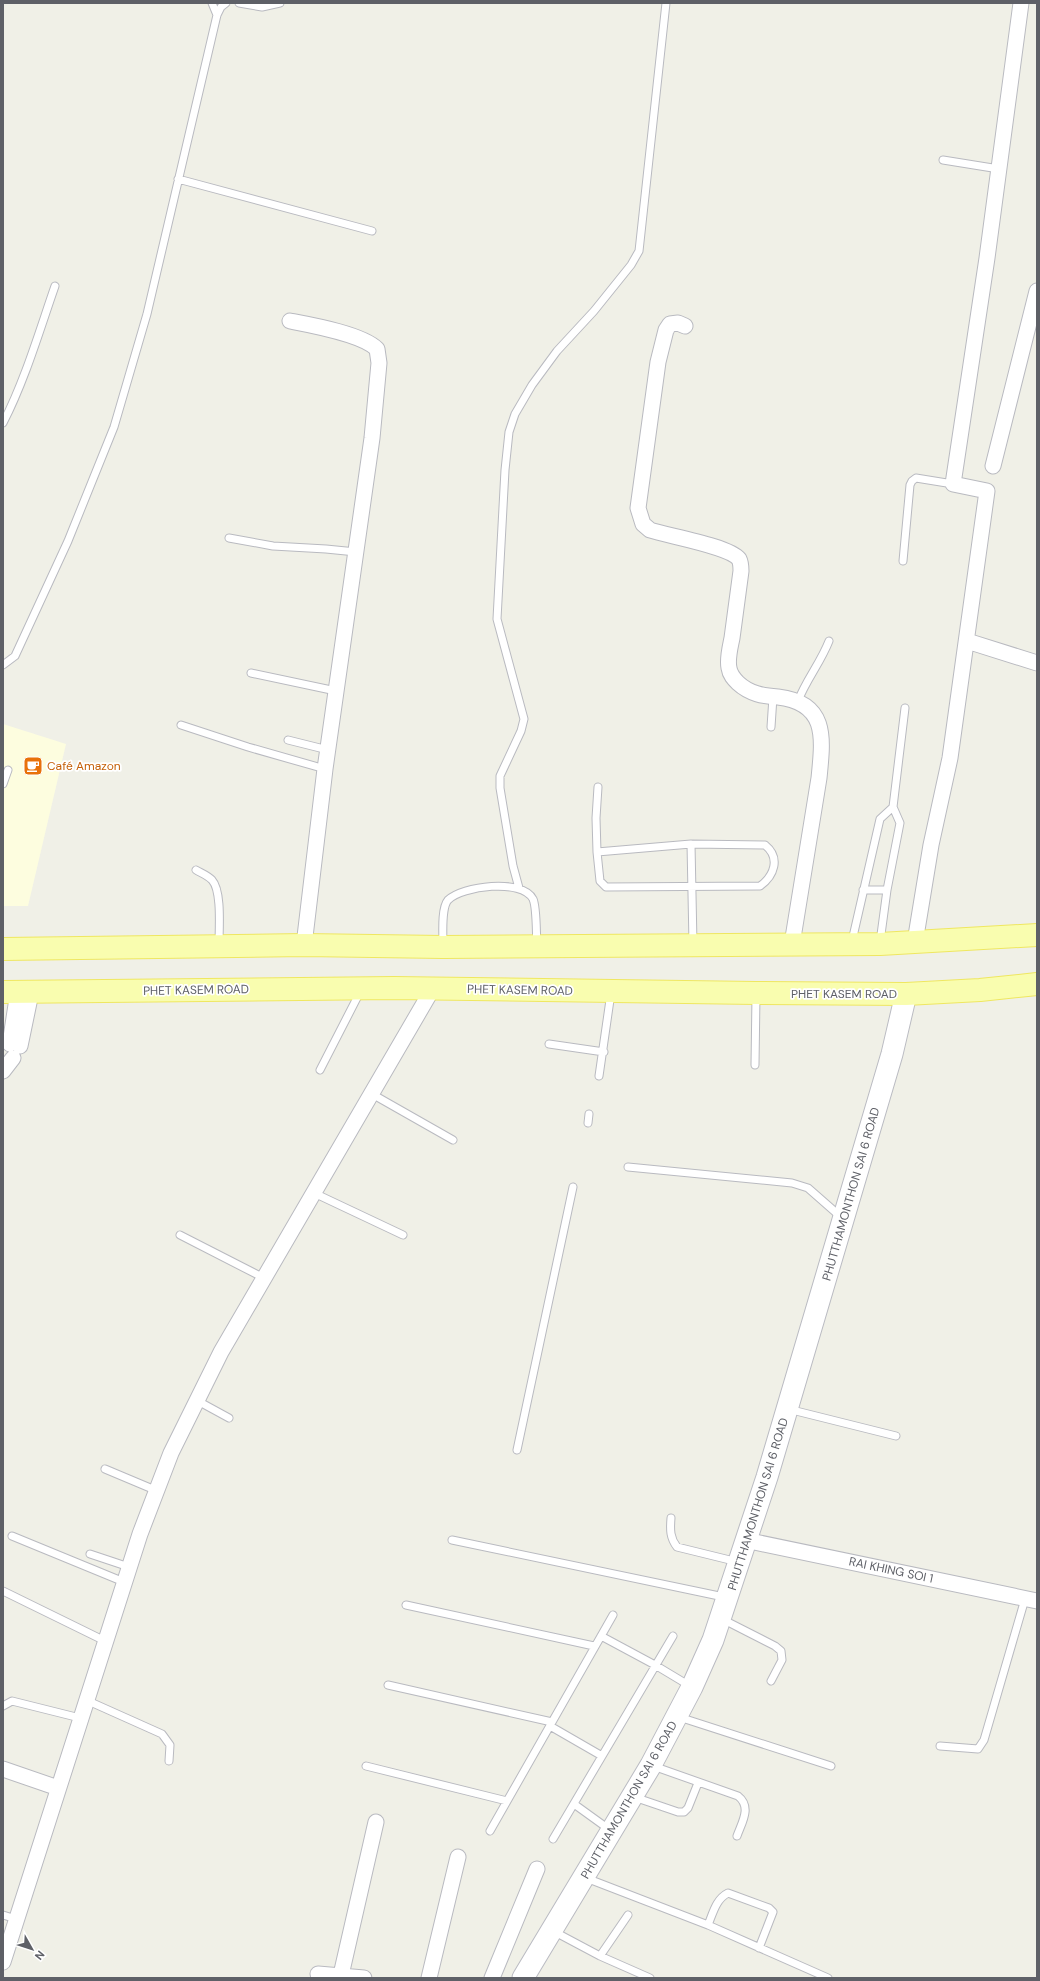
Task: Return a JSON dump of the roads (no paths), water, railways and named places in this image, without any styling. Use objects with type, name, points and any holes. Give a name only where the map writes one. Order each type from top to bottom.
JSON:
[{"type":"main road","points":[[3,949],[219,946],[443,947],[880,944],[1037,936]]},
{"type":"main road","name":"PHET KASEM ROAD","points":[[17,992],[433,988],[756,994],[906,994],[980,990],[1037,984]]},
{"type":"main road","name":"PHUTTHAMONTHON SAI 6 ROAD","points":[[523,1978],[651,1765],[692,1688],[713,1640],[728,1598],[745,1540],[767,1477],[788,1408],[892,1054],[906,994]]},
{"type":"street","points":[[987,491],[953,484],[999,169],[1021,3]]},
{"type":"street","points":[[915,942],[930,845],[950,758],[987,491],[1037,291]]},
{"type":"street","points":[[290,321],[327,329],[363,341],[377,349],[379,363],[373,430],[325,769],[304,946]]},
{"type":"street","points":[[685,326],[678,323],[670,324],[666,330],[658,362],[638,508],[643,524],[650,530],[714,547],[732,554],[738,559],[741,571],[728,669],[731,676],[741,686],[760,696],[798,701],[804,704],[813,713],[820,728],[822,751],[819,778],[792,944]]},
{"type":"street","points":[[967,641],[1037,663]]},
{"type":"street","points":[[3,1962],[10,1917],[58,1788],[155,1490],[196,1400],[221,1352],[433,988]]},
{"type":"street","points":[[3,1071],[10,1052],[17,992]]},
{"type":"street","name":"RAI KHING SOI 1","points":[[745,1540],[1031,1600]]},
{"type":"street","points":[[3,1769],[58,1788]]},
{"type":"street","points":[[341,1975],[376,1822]]},
{"type":"street","points":[[429,1978],[458,1857]]},
{"type":"street","points":[[492,1978],[537,1869]]},
{"type":"street","points":[[318,1974],[364,1978]]},
{"type":"lane","points":[[212,3],[217,15]]},
{"type":"lane","points":[[3,666],[15,656],[68,540],[114,428],[147,314],[217,15],[221,7],[226,3]]},
{"type":"lane","points":[[239,3],[262,7],[280,3]]},
{"type":"lane","points":[[519,888],[513,866],[500,788],[500,776],[522,731],[524,719],[497,619],[504,477],[509,432],[515,414],[532,385],[557,351],[594,311],[631,264],[638,252],[666,3]]},
{"type":"lane","points":[[943,160],[999,169]]},
{"type":"lane","points":[[178,179],[372,231]]},
{"type":"lane","points":[[3,423],[23,376],[55,286]]},
{"type":"lane","points":[[903,561],[910,485],[912,480],[916,478],[953,484]]},
{"type":"lane","points":[[229,538],[292,548],[356,552]]},
{"type":"lane","points":[[798,701],[805,684],[829,641]]},
{"type":"lane","points":[[251,673],[337,691]]},
{"type":"lane","points":[[771,727],[773,697]]},
{"type":"lane","points":[[880,944],[887,890],[900,823],[894,807],[905,708]]},
{"type":"lane","points":[[181,725],[248,747],[325,769]]},
{"type":"lane","points":[[288,740],[328,750]]},
{"type":"lane","points":[[3,784],[8,770]]},
{"type":"lane","points":[[596,852],[691,844],[765,845],[770,849],[775,863],[773,872],[767,881],[760,886],[691,890],[606,887],[600,881],[596,852],[598,787]]},
{"type":"lane","points":[[851,943],[880,819],[894,807]]},
{"type":"lane","points":[[691,844],[693,945]]},
{"type":"lane","points":[[196,870],[204,874],[215,884],[218,894],[219,946]]},
{"type":"lane","points":[[443,947],[444,910],[448,900],[460,893],[474,889],[507,886],[519,888],[529,894],[533,900],[537,946]]},
{"type":"lane","points":[[863,890],[887,890]]},
{"type":"lane","points":[[320,1070],[362,988]]},
{"type":"lane","points":[[599,1076],[604,1052],[611,992]]},
{"type":"lane","points":[[755,1066],[756,994]]},
{"type":"lane","points":[[549,1044],[604,1052]]},
{"type":"lane","points":[[372,1094],[453,1140]]},
{"type":"lane","points":[[588,1123],[589,1114]]},
{"type":"lane","points":[[628,1167],[792,1182],[808,1188],[844,1219]]},
{"type":"lane","points":[[517,1450],[573,1187]]},
{"type":"lane","points":[[314,1193],[403,1235]]},
{"type":"lane","points":[[180,1235],[264,1278]]},
{"type":"lane","points":[[196,1400],[229,1418]]},
{"type":"lane","points":[[788,1408],[896,1436]]},
{"type":"lane","points":[[105,1469],[155,1490]]},
{"type":"lane","points":[[671,1518],[670,1531],[672,1540],[677,1548],[739,1562]]},
{"type":"lane","points":[[12,1536],[124,1582]]},
{"type":"lane","points":[[452,1540],[728,1598]]},
{"type":"lane","points":[[90,1554],[129,1567]]},
{"type":"lane","points":[[3,1591],[105,1641]]},
{"type":"lane","points":[[940,1746],[978,1749],[984,1740],[1031,1600]]},
{"type":"lane","points":[[406,1605],[594,1646]]},
{"type":"lane","points":[[490,1831],[613,1615]]},
{"type":"lane","points":[[721,1618],[775,1646],[781,1651],[782,1660],[771,1681]]},
{"type":"lane","points":[[601,1636],[655,1665],[692,1688]]},
{"type":"lane","points":[[553,1839],[673,1636]]},
{"type":"lane","points":[[388,1685],[551,1724],[602,1756]]},
{"type":"lane","points":[[86,1700],[162,1734],[170,1745],[169,1761]]},
{"type":"lane","points":[[3,1706],[12,1701],[80,1718]]},
{"type":"lane","points":[[677,1717],[831,1766]]},
{"type":"lane","points":[[651,1765],[738,1796],[744,1801],[746,1808],[738,1836]]},
{"type":"lane","points":[[366,1766],[507,1801]]},
{"type":"lane","points":[[632,1797],[678,1812],[684,1812],[688,1808],[698,1782]]},
{"type":"lane","points":[[574,1804],[612,1831]]},
{"type":"lane","points":[[584,1877],[708,1926],[759,1948],[810,1974],[828,1978]]},
{"type":"lane","points":[[708,1926],[718,1902],[722,1896],[728,1892],[769,1908],[773,1912],[759,1948]]},
{"type":"lane","points":[[600,1956],[628,1915]]},
{"type":"lane","points":[[551,1930],[600,1956],[650,1978]]},
{"type":"place","name":"Café Amazon","points":[[33,766]]}]
